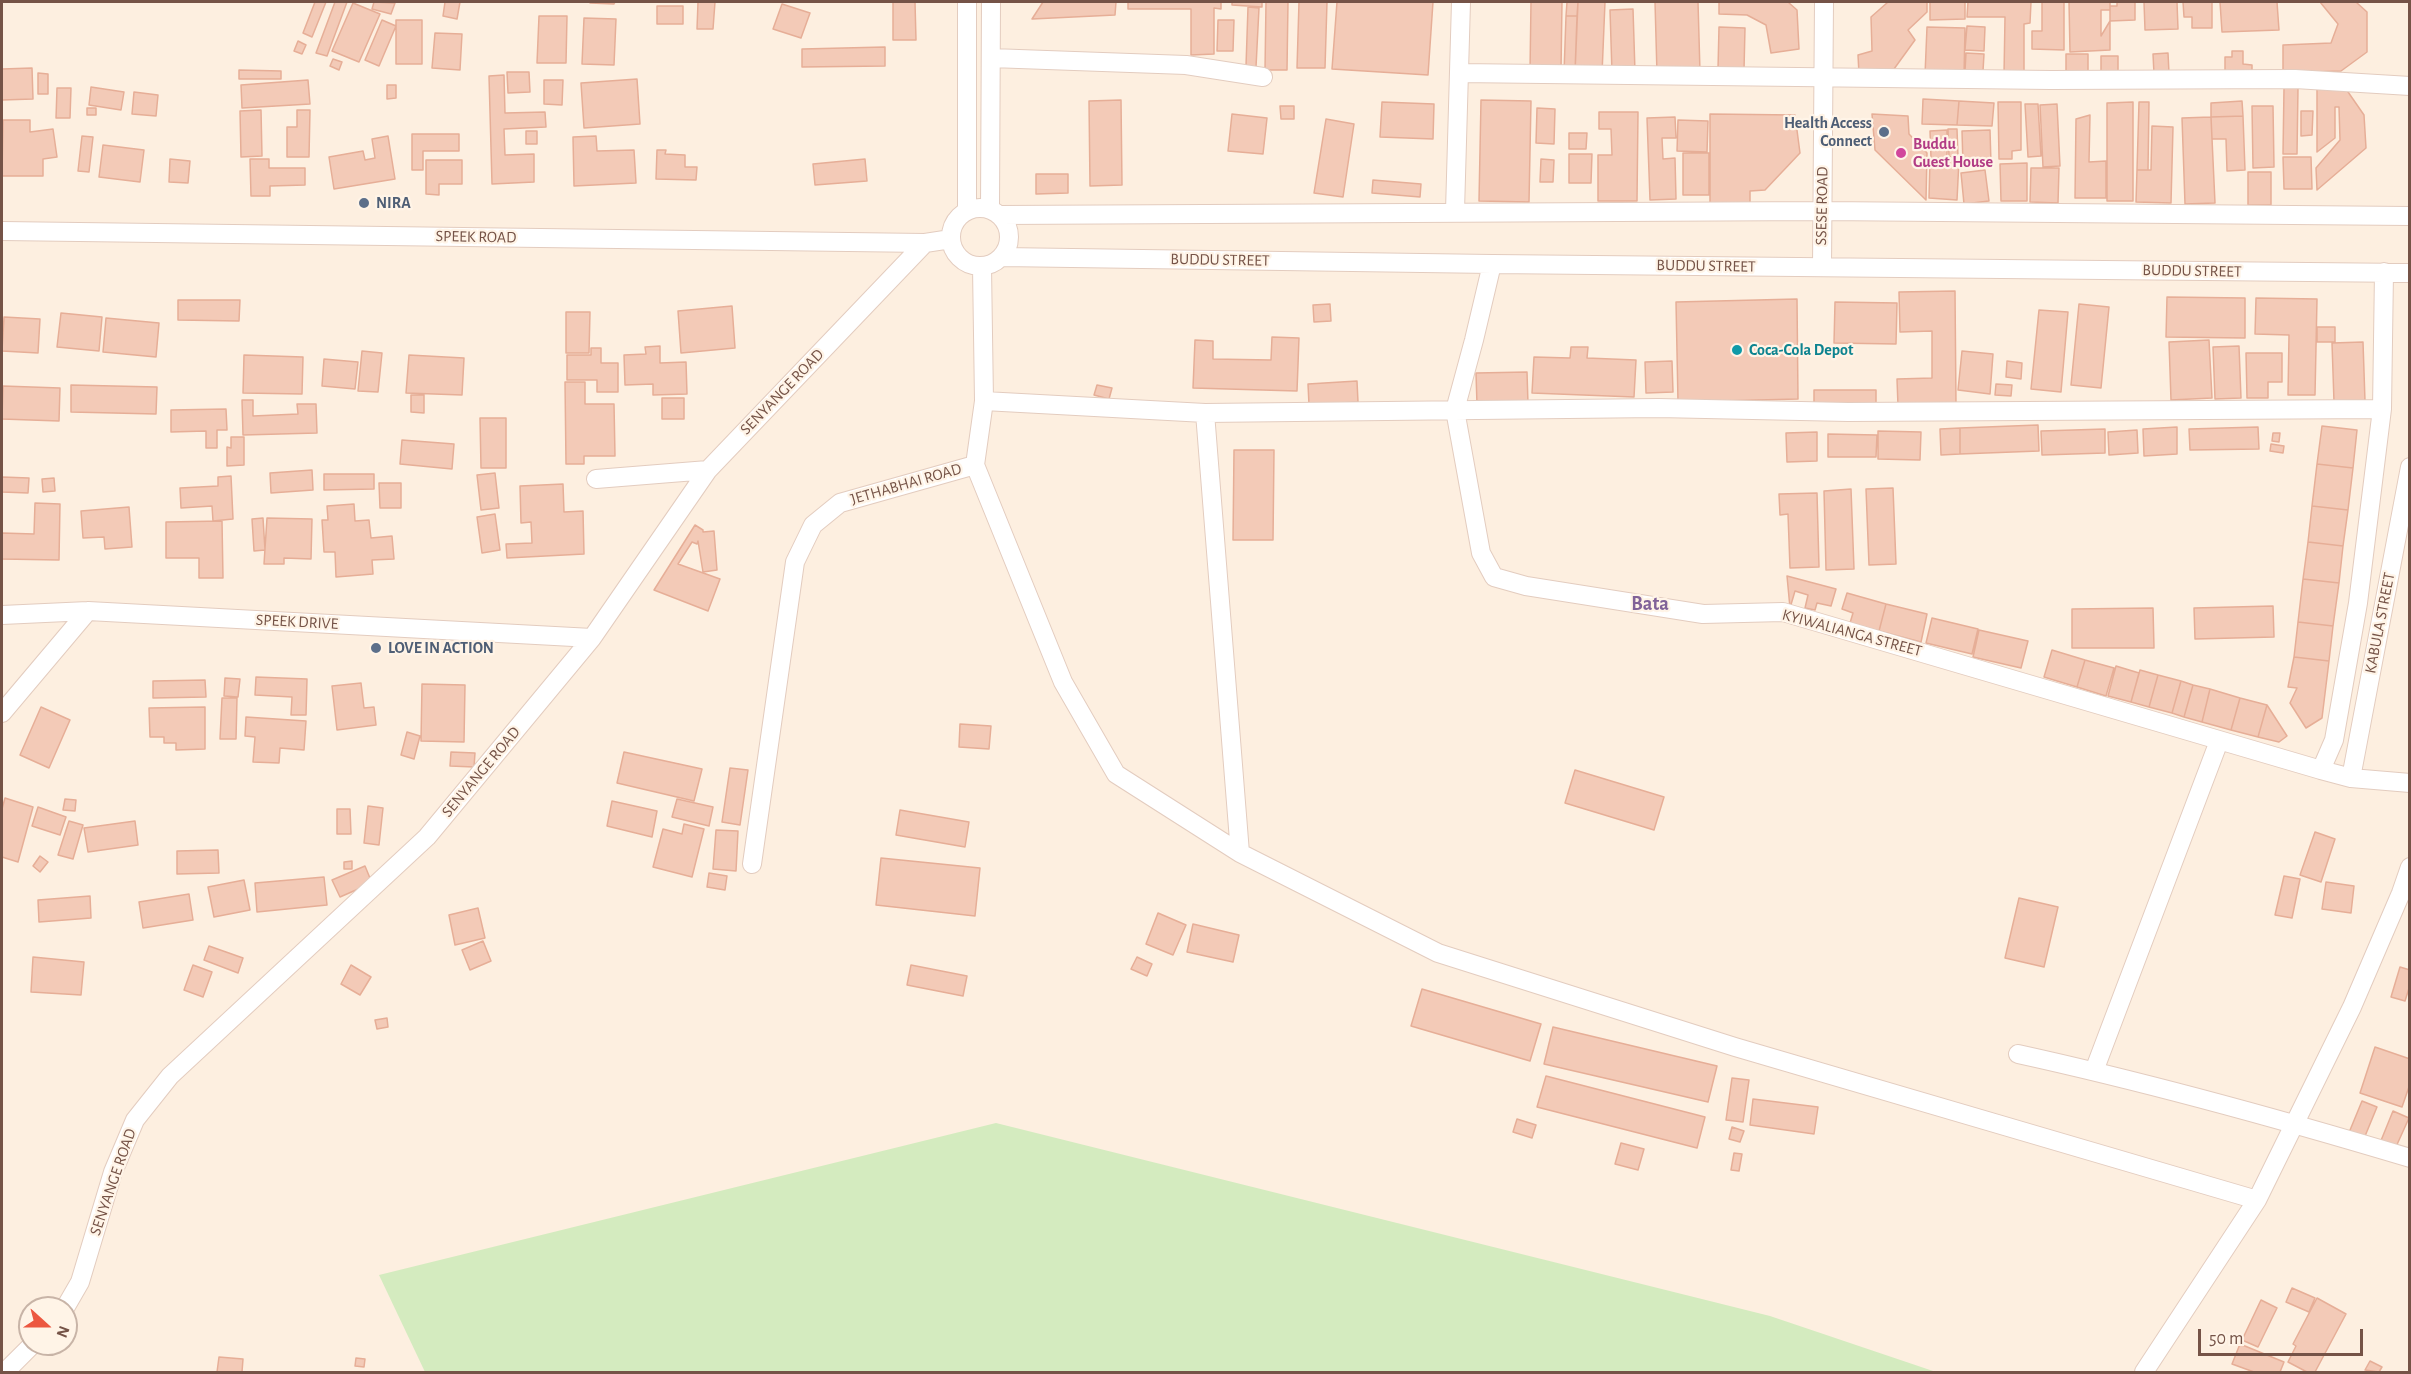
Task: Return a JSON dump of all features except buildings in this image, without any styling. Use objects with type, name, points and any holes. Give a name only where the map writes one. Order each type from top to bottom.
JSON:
[{"type":"street","points":[[967,210],[968,2]]},
{"type":"street","points":[[991,2],[995,212],[1007,224],[1010,235],[1008,246],[1002,257],[993,264],[982,267],[970,265],[960,259],[953,250],[951,239],[952,227],[958,217],[967,210],[978,207],[995,212],[1823,210],[2409,216]]},
{"type":"street","points":[[1455,211],[1461,2]]},
{"type":"street","name":"SSESE ROAD","points":[[1822,267],[1824,2]]},
{"type":"street","points":[[991,58],[1186,65],[1263,76]]},
{"type":"street","points":[[1459,73],[1824,79],[2295,79],[2409,86]]},
{"type":"street","name":"SPEEK ROAD","points":[[2,231],[925,243],[951,239]]},
{"type":"street","name":"SENYANGE ROAD","points":[[72,1296],[80,1282],[113,1172],[135,1120],[170,1076],[427,837],[592,638],[708,470],[925,243]]},
{"type":"street","name":"BUDDU STREET","points":[[1002,257],[2409,273]]},
{"type":"street","name":"KYIWALIANGA STREET","points":[[1492,264],[1455,410],[1481,553],[1494,577],[1526,586],[1703,614],[1783,612],[2321,770],[2351,778],[2409,783]]},
{"type":"street","name":"JETHABHAI ROAD","points":[[752,864],[795,562],[813,525],[840,503],[975,465],[984,401],[982,267]]},
{"type":"street","points":[[2321,770],[2334,740],[2358,603],[2382,409],[2384,272]]},
{"type":"street","points":[[984,401],[1204,413],[1658,408],[1848,412],[2382,409]]},
{"type":"street","points":[[1204,413],[1240,853]]},
{"type":"street","points":[[975,465],[1063,682],[1116,774],[1240,853],[1438,953],[1735,1047],[2257,1200]]},
{"type":"street","name":"KABULA STREET","points":[[2351,778],[2409,467]]},
{"type":"street","points":[[596,479],[708,470]]},
{"type":"street","points":[[2,713],[88,611]]},
{"type":"street","name":"SPEEK DRIVE","points":[[2,615],[88,611],[592,638]]},
{"type":"street","points":[[2094,1071],[2219,741]]},
{"type":"street","points":[[2144,1372],[2257,1200],[2370,969],[2409,867]]},
{"type":"street","points":[[2018,1054],[2094,1071],[2295,1124],[2409,1158]]},
{"type":"street","points":[[5,1372],[21,1356]]},
{"type":"green space","points":[[996,1123],[1770,1316],[1936,1372],[425,1372],[379,1275]]},
{"type":"place","name":"Health Access Connect","points":[[1884,132]]},
{"type":"place","name":"Buddu Guest House","points":[[1901,153]]},
{"type":"place","name":"NIRA","points":[[364,203]]},
{"type":"place","name":"Coca-Cola Depot","points":[[1737,350]]},
{"type":"place","name":"LOVE IN ACTION","points":[[376,648]]},
{"type":"district","name":"Bata","points":[[1650,604]]}]
